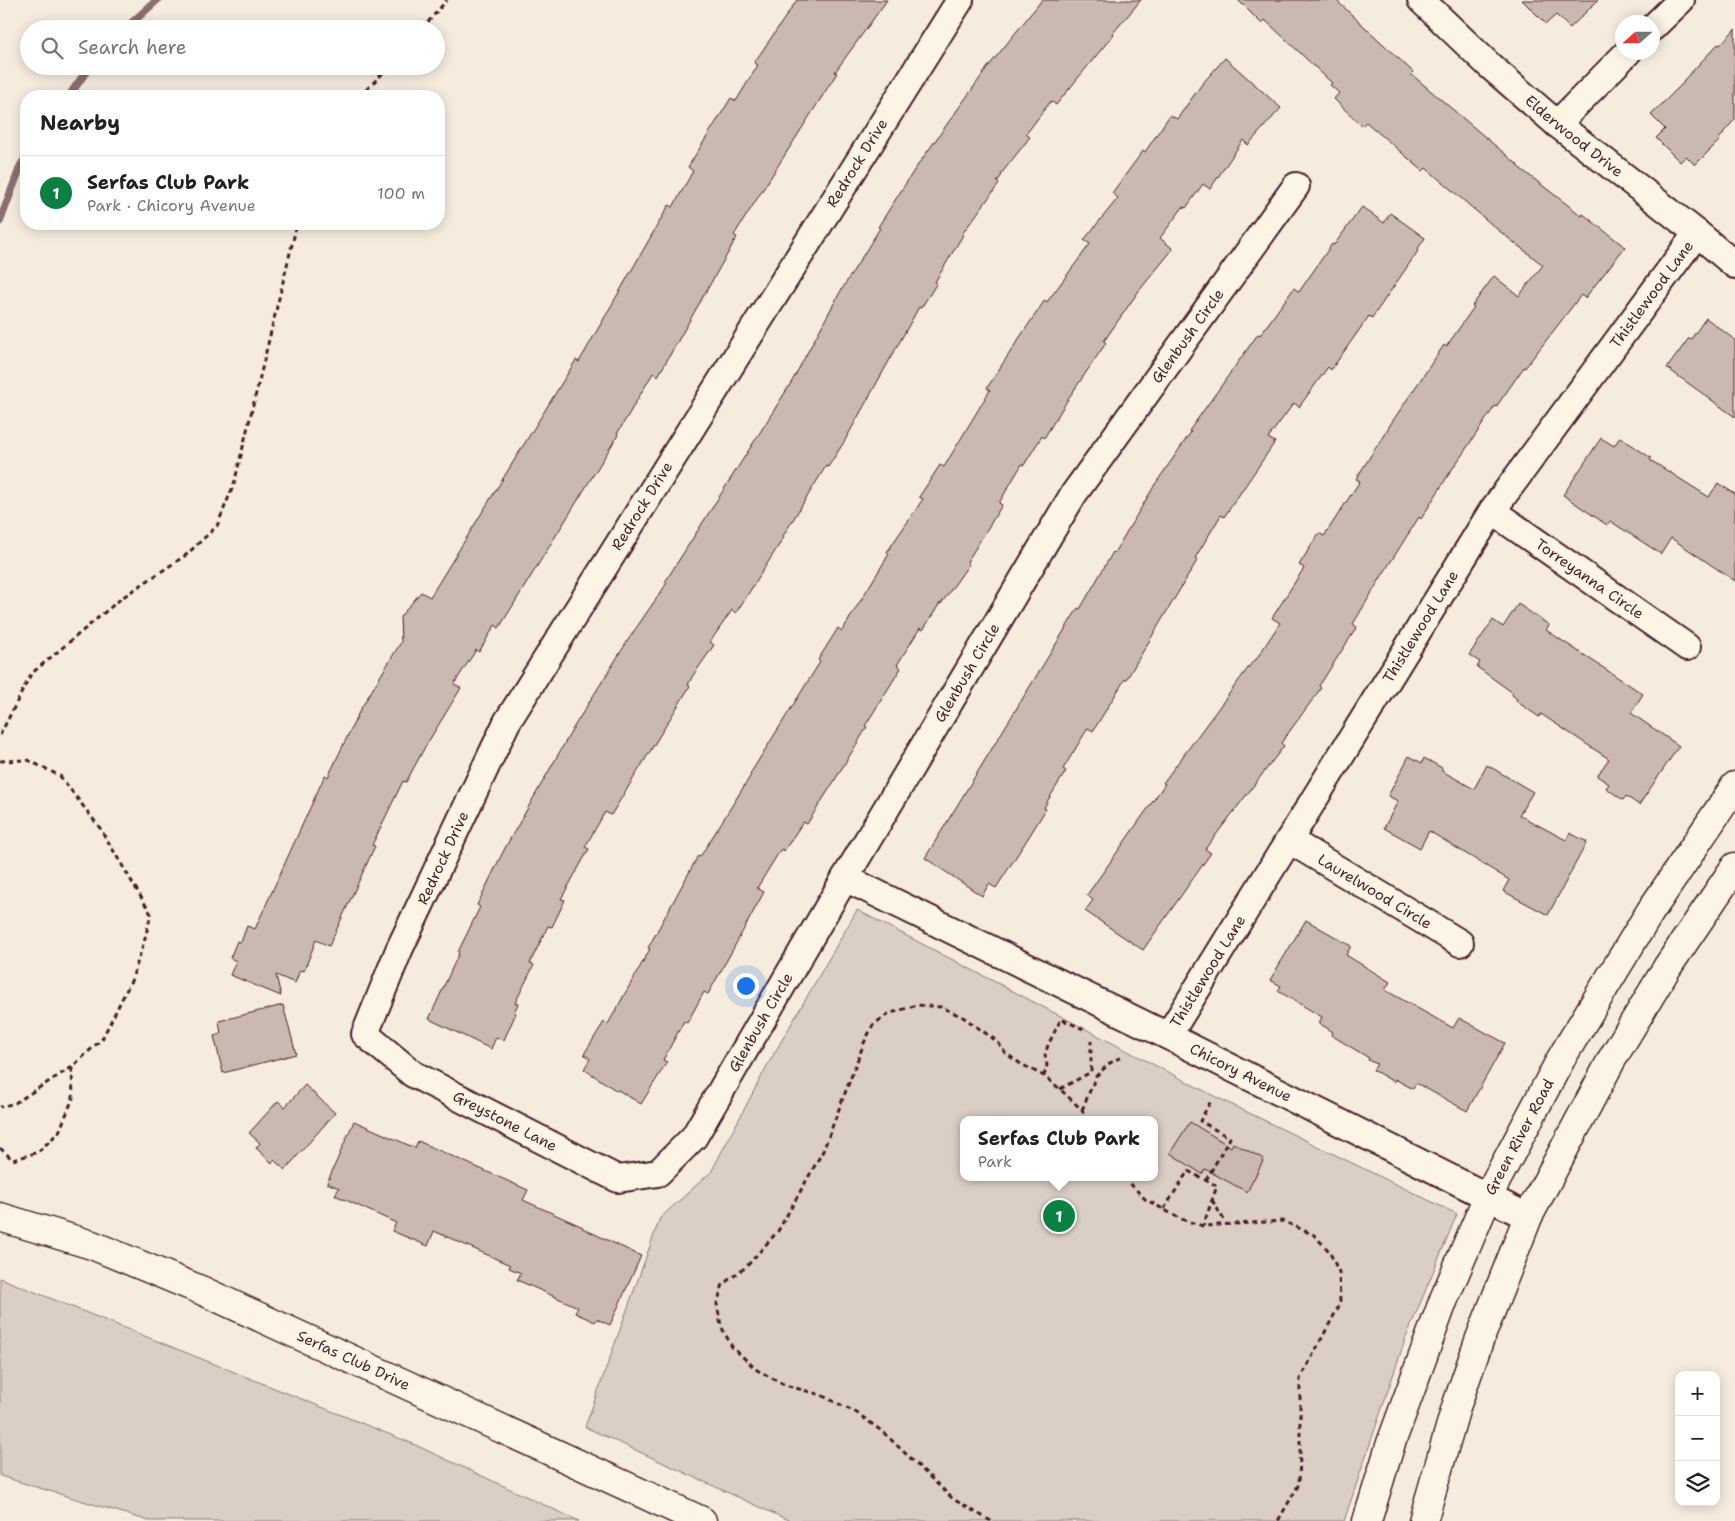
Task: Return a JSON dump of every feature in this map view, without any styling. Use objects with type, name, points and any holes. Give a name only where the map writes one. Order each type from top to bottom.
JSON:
[{"type":"main road","name":"Green River Road","points":[[1367,1521],[1391,1443],[1444,1299],[1488,1196],[1562,1057],[1650,912],[1735,786]]},
{"type":"main road","points":[[1422,1521],[1456,1407],[1479,1341],[1528,1217],[1612,1059],[1668,966],[1735,867]]},
{"type":"main road","name":"Serfas Club Drive","points":[[0,1217],[92,1246],[203,1291],[702,1521]]},
{"type":"street","name":"Redrock Drive","points":[[365,1034],[399,950],[507,722],[960,0]]},
{"type":"street","name":"Elderwood Drive","points":[[1421,0],[1490,66],[1557,124],[1735,264]]},
{"type":"street","points":[[1660,20],[1681,0]]},
{"type":"street","points":[[1557,124],[1620,60]]},
{"type":"street","name":"Glenbush Circle","points":[[658,1173],[694,1137],[1072,495],[1296,186]]},
{"type":"street","name":"Thistlewood Lane","points":[[1168,1036],[1492,511],[1697,233]]},
{"type":"street","name":"Torreyanna Circle","points":[[1492,511],[1687,647]]},
{"type":"street","name":"Laurelwood Circle","points":[[1289,840],[1460,943]]},
{"type":"street","name":"Chicory Avenue","points":[[845,878],[1168,1036],[1528,1217]]},
{"type":"street","name":"Greystone Lane","points":[[365,1034],[413,1074],[618,1179],[658,1173]]},
{"type":"path","points":[[430,20],[447,0]]},
{"type":"path","points":[[366,90],[381,75]]},
{"type":"path","points":[[0,735],[31,674],[123,597],[186,555],[217,526],[234,484],[297,230]]},
{"type":"path","points":[[0,761],[28,760],[60,776],[100,828],[151,914],[132,979],[102,1040],[72,1068],[15,1103],[0,1107]]},
{"type":"path","points":[[991,1521],[953,1499],[882,1432],[857,1413],[821,1395],[785,1385],[757,1370],[732,1347],[721,1326],[717,1304],[723,1284],[746,1268],[778,1231],[823,1152],[864,1043],[873,1025],[888,1014],[917,1004],[941,1007],[963,1017],[998,1042],[1005,1053],[1044,1076],[1082,1110],[1086,1116]]},
{"type":"path","points":[[1044,1076],[1047,1065],[1048,1045],[1061,1019],[1083,1029]]},
{"type":"path","points":[[1091,1041],[1091,1072]]},
{"type":"path","points":[[1082,1110],[1096,1076],[1110,1063],[1123,1056]]},
{"type":"path","points":[[0,1148],[12,1160],[38,1152],[59,1132],[73,1098],[72,1068]]},
{"type":"path","points":[[1060,1089],[1091,1072]]},
{"type":"path","points":[[1091,1072],[1096,1076]]},
{"type":"path","points":[[1206,1180],[1230,1138],[1200,1121],[1212,1099]]},
{"type":"path","points":[[1164,1209],[1188,1171],[1217,1186],[1203,1226]]},
{"type":"path","points":[[1128,1181],[1145,1199],[1181,1219],[1203,1226],[1283,1222],[1314,1235],[1329,1251],[1339,1272],[1340,1304],[1300,1379],[1298,1484],[1278,1521]]},
{"type":"path","points":[[1212,1200],[1227,1224]]},
{"type":"shaded area","points":[[857,910],[1214,1096],[1457,1214],[1405,1340],[1344,1521],[790,1521],[585,1427],[660,1218],[711,1172],[767,1066]]},
{"type":"shaded area","points":[[0,1278],[411,1443],[579,1521],[149,1521],[0,1476]]},
{"type":"building","points":[[797,0],[887,0],[835,72],[837,73],[734,235],[737,237],[658,376],[653,373],[618,435],[499,628],[495,625],[479,652],[476,650],[454,684],[461,688],[406,782],[403,781],[372,845],[375,846],[329,946],[316,940],[304,971],[300,970],[295,983],[276,975],[281,996],[230,975],[236,961],[230,958],[237,941],[241,942],[247,926],[255,929],[325,775],[328,777],[360,710],[401,642],[400,617],[421,592],[430,597],[576,360],[579,362],[669,205],[673,207],[693,171],[688,167],[731,98],[736,101],[758,65],[754,63]]},
{"type":"building","points":[[1042,0],[1141,0],[1056,105],[1051,101],[1026,134],[1030,137],[1001,174],[997,182],[999,184],[962,234],[935,282],[937,283],[921,308],[919,307],[844,442],[828,467],[826,466],[736,613],[732,610],[710,642],[714,645],[692,677],[688,685],[690,686],[611,815],[605,812],[585,847],[589,849],[561,899],[565,900],[552,927],[548,926],[530,963],[534,965],[515,1003],[518,1004],[514,1012],[516,1013],[504,1040],[496,1037],[491,1049],[429,1019],[480,907],[477,905],[505,848],[575,725],[630,637],[667,583],[665,582],[791,383],[839,294],[915,169],[988,67]]},
{"type":"building","points":[[1238,0],[1336,0],[1413,72],[1411,74],[1517,166],[1625,247],[1585,298],[1581,295],[1495,406],[1421,519],[1419,517],[1383,574],[1353,624],[1357,627],[1319,686],[1321,688],[1281,743],[1284,746],[1205,849],[1211,853],[1143,950],[1085,911],[1093,900],[1087,895],[1165,784],[1163,783],[1255,661],[1280,623],[1272,618],[1304,568],[1299,565],[1319,533],[1324,536],[1360,481],[1356,479],[1392,422],[1444,345],[1446,347],[1474,307],[1472,306],[1494,276],[1519,296],[1543,265],[1498,230],[1426,168],[1423,171],[1366,122],[1362,126],[1334,99],[1339,93],[1330,85],[1332,83],[1265,20],[1262,24]]},
{"type":"building","points":[[1522,0],[1598,0],[1570,28],[1556,15],[1546,24]]},
{"type":"building","points":[[1735,29],[1735,119],[1719,138],[1720,140],[1695,165],[1686,156],[1680,162],[1656,138],[1665,129],[1651,115],[1718,44],[1720,45]]},
{"type":"building","points":[[1225,58],[1281,108],[1248,145],[1243,140],[1210,189],[1203,184],[1186,208],[1183,207],[1160,238],[1173,249],[1138,292],[1104,341],[1106,343],[1044,438],[1042,436],[1024,465],[1022,464],[999,503],[1002,505],[967,562],[969,564],[923,630],[920,628],[897,665],[901,668],[833,783],[807,824],[803,822],[784,851],[781,849],[757,888],[764,892],[732,951],[708,994],[704,992],[687,1023],[684,1021],[663,1060],[667,1062],[641,1104],[617,1091],[584,1069],[590,1059],[584,1054],[604,1022],[608,1024],[650,949],[648,948],[698,856],[700,857],[751,775],[820,662],[818,660],[838,628],[842,631],[889,554],[887,552],[923,499],[919,497],[940,465],[944,467],[990,390],[987,388],[1045,300],[1047,302],[1090,244],[1084,240],[1118,198],[1112,193],[1143,151],[1145,152],[1170,115],[1177,119],[1202,84]]},
{"type":"building","points":[[1362,207],[1384,223],[1390,213],[1425,238],[1418,251],[1372,318],[1369,316],[1331,370],[1328,367],[1299,407],[1294,403],[1268,438],[1275,442],[1224,517],[1221,515],[1195,558],[1198,559],[1126,680],[1093,731],[1088,728],[1063,769],[1066,771],[1030,835],[996,888],[989,884],[982,896],[925,858],[1156,483],[1191,432],[1189,431],[1258,334],[1260,335],[1294,288],[1299,292],[1332,244],[1334,245]]},
{"type":"building","points":[[1706,318],[1735,340],[1735,417],[1667,368]]},
{"type":"building","points":[[1620,437],[1651,458],[1650,460],[1709,497],[1718,483],[1735,494],[1735,581],[1671,538],[1661,554],[1610,521],[1607,525],[1563,495],[1601,438],[1614,446]]},
{"type":"building","points":[[1518,604],[1549,625],[1546,630],[1643,694],[1631,713],[1679,746],[1639,805],[1626,796],[1623,800],[1606,788],[1609,784],[1597,776],[1609,759],[1541,714],[1539,717],[1516,701],[1517,699],[1512,695],[1513,693],[1477,667],[1480,662],[1469,655],[1493,620],[1503,627]]},
{"type":"building","points":[[1409,756],[1422,763],[1424,758],[1442,768],[1442,771],[1474,789],[1487,765],[1533,792],[1519,815],[1566,840],[1570,833],[1587,842],[1548,915],[1503,891],[1509,880],[1429,831],[1420,848],[1384,828],[1398,801],[1388,796]]},
{"type":"building","points":[[1306,920],[1351,946],[1346,955],[1390,982],[1385,990],[1453,1028],[1459,1018],[1505,1043],[1467,1111],[1416,1083],[1413,1089],[1395,1079],[1394,1082],[1373,1070],[1377,1064],[1331,1035],[1333,1032],[1319,1023],[1322,1017],[1278,991],[1281,986],[1270,980]]},
{"type":"building","points":[[283,1005],[296,1054],[223,1073],[214,1036],[221,1034],[219,1021]]},
{"type":"building","points":[[305,1085],[335,1113],[285,1170],[274,1160],[272,1163],[256,1148],[260,1143],[249,1133],[278,1101],[285,1107]]},
{"type":"building","points":[[354,1121],[415,1148],[418,1141],[528,1190],[523,1200],[641,1256],[610,1325],[597,1319],[595,1322],[575,1313],[578,1307],[517,1280],[521,1273],[509,1268],[510,1265],[434,1231],[428,1246],[392,1231],[396,1223],[335,1195],[339,1188],[327,1183]]},
{"type":"building","points":[[1190,1122],[1231,1147],[1233,1143],[1264,1159],[1247,1192],[1205,1169],[1202,1174],[1170,1153]]},
{"type":"waterway","points":[[135,20],[157,0]]},
{"type":"waterway","points":[[73,90],[84,75]]},
{"type":"waterway","points":[[0,221],[20,168]]},
{"type":"place","name":"Serfas Club Park","points":[[1059,1216]]}]
